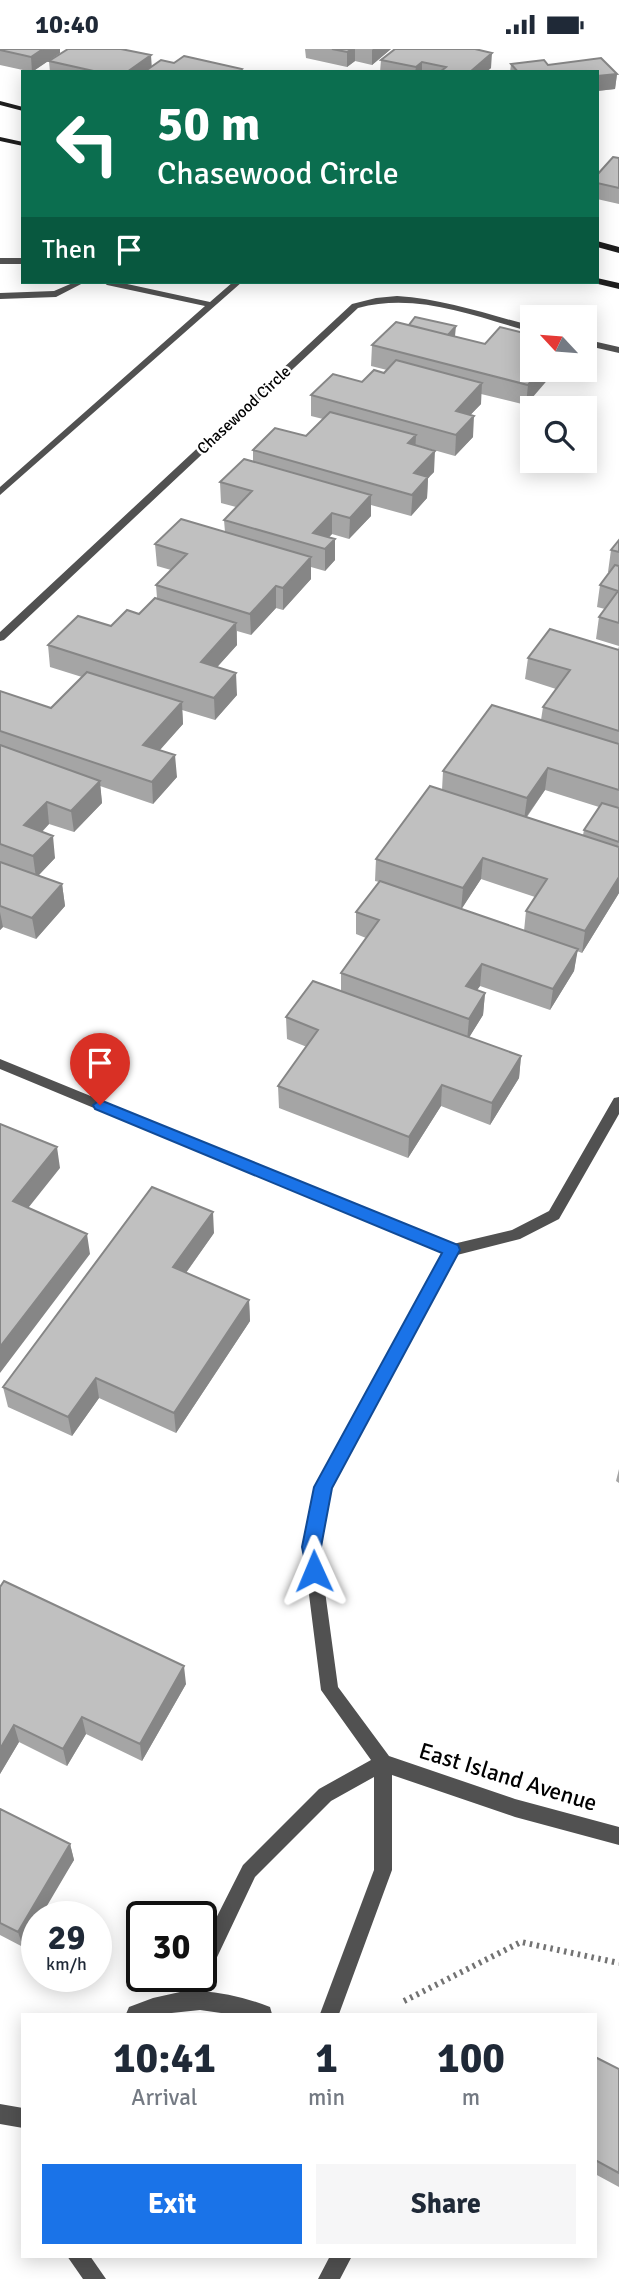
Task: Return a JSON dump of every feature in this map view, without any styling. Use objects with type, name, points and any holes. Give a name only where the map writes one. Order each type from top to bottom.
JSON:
[{"type":"main road","points":[[0,103],[21,108]]},
{"type":"main road","points":[[0,139],[21,144]]},
{"type":"main road","points":[[599,245],[619,250]]},
{"type":"main road","points":[[599,281],[619,286]]},
{"type":"street","points":[[0,261],[21,261]]},
{"type":"street","points":[[0,296],[56,294],[76,284]]},
{"type":"street","points":[[116,284],[211,305]]},
{"type":"street","points":[[0,492],[236,284]]},
{"type":"street","name":"Chasewood Circle","points":[[0,638],[355,306],[375,298],[402,296],[520,326]]},
{"type":"street","points":[[597,345],[619,350]]},
{"type":"street","points":[[0,1064],[452,1250],[515,1235],[554,1215],[619,1102]]},
{"type":"street","points":[[330,2013],[383,1870],[383,1763],[330,1690],[311,1547],[324,1487],[452,1250]]},
{"type":"street","points":[[217,1936],[248,1871],[325,1795],[383,1763]]},
{"type":"street","name":"East Island Avenue","points":[[383,1763],[515,1808],[619,1836]]},
{"type":"street","points":[[185,2002],[190,1992]]},
{"type":"street","points":[[138,2013],[159,2004],[215,2000],[260,2013]]},
{"type":"street","points":[[0,2114],[21,2118]]},
{"type":"street","points":[[79,2258],[96,2279]]},
{"type":"street","points":[[328,2279],[341,2258]]},
{"type":"path","points":[[404,2001],[521,1943],[619,1963]]},
{"type":"building","points":[[0,49],[43,49],[31,57]]},
{"type":"building","points":[[68,49],[121,49],[151,55],[130,70],[89,70],[49,61]]},
{"type":"building","points":[[395,49],[475,49],[492,53],[472,70],[442,70],[446,67],[422,62],[416,67],[381,60]]},
{"type":"building","points":[[184,56],[242,69],[147,70],[161,60],[174,63]]},
{"type":"building","points":[[601,58],[617,74],[599,76],[599,70],[516,70],[511,64],[544,60],[548,65]]},
{"type":"building","points":[[613,157],[619,158],[619,188],[599,183],[599,173]]},
{"type":"building","points":[[415,317],[456,326],[448,335],[409,325]]},
{"type":"building","points":[[396,322],[485,344],[500,327],[520,332],[520,382],[530,382],[528,385],[372,345]]},
{"type":"building","points":[[396,360],[482,383],[456,411],[474,416],[456,435],[311,395],[333,374],[362,382],[374,370],[384,373]]},
{"type":"building","points":[[330,412],[416,435],[408,443],[435,451],[414,473],[428,477],[412,495],[253,450],[275,428],[306,436]]},
{"type":"building","points":[[244,459],[371,495],[350,518],[332,513],[313,533],[335,539],[325,549],[224,520],[252,491],[220,482]]},
{"type":"building","points":[[181,519],[311,557],[283,588],[276,586],[250,614],[156,585],[187,554],[155,544]]},
{"type":"building","points":[[619,540],[619,552],[611,550]]},
{"type":"building","points":[[615,565],[619,566],[619,623],[599,617],[618,591],[600,585]]},
{"type":"building","points":[[155,598],[236,623],[201,662],[236,673],[214,698],[48,645],[78,616],[111,626],[127,610],[139,614]]},
{"type":"building","points":[[550,629],[619,650],[619,731],[543,707],[570,670],[528,658]]},
{"type":"building","points":[[87,672],[182,702],[143,745],[175,755],[152,782],[0,731],[0,691],[51,708]]},
{"type":"building","points":[[492,705],[619,744],[619,790],[548,768],[527,798],[443,771]]},
{"type":"building","points":[[0,745],[100,781],[71,811],[47,802],[24,825],[53,836],[33,856],[0,844]]},
{"type":"building","points":[[430,786],[619,847],[619,877],[585,931],[526,911],[547,879],[483,858],[463,888],[376,859]]},
{"type":"building","points":[[602,803],[619,808],[619,842],[584,830]]},
{"type":"building","points":[[0,862],[62,884],[32,918],[0,906]]},
{"type":"building","points":[[380,881],[578,949],[553,989],[482,964],[466,986],[485,993],[469,1019],[341,973],[379,920],[356,912]]},
{"type":"building","points":[[313,981],[521,1056],[492,1103],[442,1085],[409,1137],[278,1086],[318,1030],[286,1017]]},
{"type":"building","points":[[0,1124],[57,1147],[13,1201],[87,1234],[0,1347]]},
{"type":"building","points":[[152,1187],[213,1212],[173,1267],[249,1300],[174,1413],[96,1378],[68,1417],[3,1387]]},
{"type":"building","points":[[4,1581],[184,1666],[140,1744],[82,1717],[63,1749],[14,1725],[0,1749],[0,1587]]},
{"type":"building","points":[[0,1809],[70,1844],[36,1901],[21,1901],[21,1927],[18,1932],[0,1923]]},
{"type":"building","points":[[597,2058],[619,2069],[619,2173],[597,2161]]},
{"type":"route","points":[[100,1105],[452,1250],[324,1487],[311,1547],[314,1571]]}]
